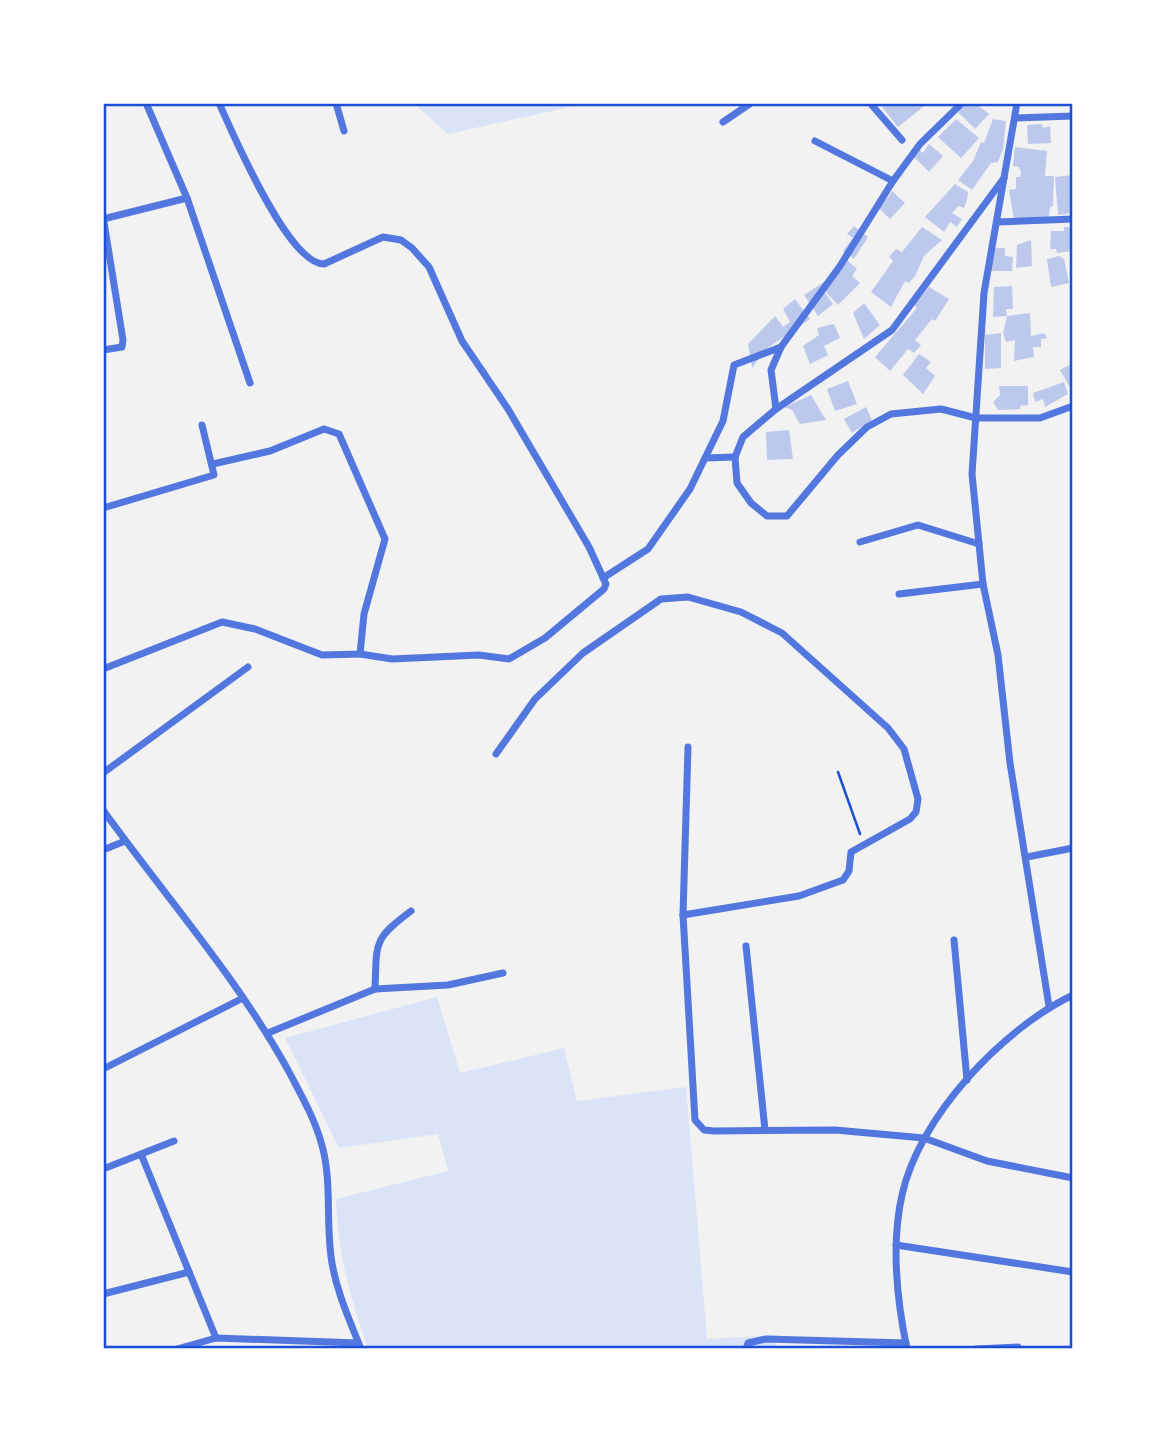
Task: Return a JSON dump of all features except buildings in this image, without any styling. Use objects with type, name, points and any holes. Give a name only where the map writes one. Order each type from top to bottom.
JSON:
[{"type":"street","points":[[146,103],[187,198],[250,383]]},
{"type":"street","points":[[103,669],[222,622],[255,629],[322,655],[360,654],[392,659],[479,655],[509,659],[545,638],[607,586],[589,547],[508,409],[462,341],[429,267],[412,248],[389,237],[375,239],[324,264],[305,257],[259,192],[219,103]]},
{"type":"street","points":[[336,103],[344,131]]},
{"type":"street","points":[[723,122],[751,103]]},
{"type":"street","points":[[870,103],[902,140]]},
{"type":"street","points":[[776,409],[771,370],[781,347],[840,266],[893,181],[920,144],[962,103]]},
{"type":"street","points":[[1017,103],[984,292],[972,474],[983,584],[998,655],[1010,763],[1049,1006]]},
{"type":"street","points":[[1016,118],[1073,116]]},
{"type":"street","points":[[815,141],[893,181]]},
{"type":"street","points":[[1006,175],[892,330],[776,409],[743,437],[734,457],[737,483],[751,503],[767,516],[786,516],[838,455],[867,427],[891,414],[941,409],[976,418],[1040,418],[1073,406]]},
{"type":"street","points":[[103,350],[122,346],[123,340],[103,218],[187,198]]},
{"type":"street","points":[[997,222],[1073,219]]},
{"type":"street","points":[[603,578],[648,549],[690,489],[723,421],[734,365],[781,347]]},
{"type":"street","points":[[103,508],[213,477],[216,472],[202,425]]},
{"type":"street","points":[[213,464],[270,451],[324,429],[339,433],[385,539],[364,614],[360,654]]},
{"type":"street","points":[[705,458],[734,457]]},
{"type":"street","points":[[860,542],[918,525],[979,544]]},
{"type":"street","points":[[899,594],[983,584]]},
{"type":"street","points":[[496,754],[535,699],[583,653],[661,599],[688,597],[741,612],[782,633],[897,737],[918,799],[916,812],[911,819],[850,852],[847,876],[838,883],[799,896],[683,915]]},
{"type":"street","points":[[103,773],[248,667]]},
{"type":"street","points":[[688,747],[683,915],[695,1120],[704,1130],[713,1132],[835,1130],[925,1138],[987,1161],[1073,1178]]},
{"type":"street","points":[[103,810],[268,1033],[304,1099],[321,1142],[326,1169],[331,1263],[342,1302],[360,1346],[287,1345],[216,1338],[177,1349]]},
{"type":"street","points":[[103,850],[125,841]]},
{"type":"street","points":[[1027,858],[1073,848]]},
{"type":"street","points":[[375,989],[379,939],[384,931],[411,911]]},
{"type":"street","points":[[954,940],[967,1080]]},
{"type":"street","points":[[746,946],[765,1130]]},
{"type":"street","points":[[268,1033],[375,989],[448,985],[503,973]]},
{"type":"street","points":[[746,1349],[748,1343],[766,1339],[906,1346],[896,1245],[902,1195],[925,1138],[967,1080],[998,1044],[1049,1006],[1073,995]]},
{"type":"street","points":[[103,1069],[243,998]]},
{"type":"street","points":[[103,1169],[174,1141]]},
{"type":"street","points":[[142,1154],[216,1338]]},
{"type":"street","points":[[896,1245],[1073,1272]]},
{"type":"street","points":[[103,1294],[189,1272]]},
{"type":"street","points":[[976,1349],[1018,1347]]},
{"type":"path","points":[[838,772],[864,844]]},
{"type":"shaded area","points":[[413,103],[588,103],[448,134]]},
{"type":"shaded area","points":[[437,997],[460,1073],[564,1048],[577,1101],[686,1087],[707,1339],[777,1335],[776,1349],[368,1349],[346,1275],[339,1239],[336,1199],[448,1171],[438,1134],[339,1148],[285,1038]]}]
